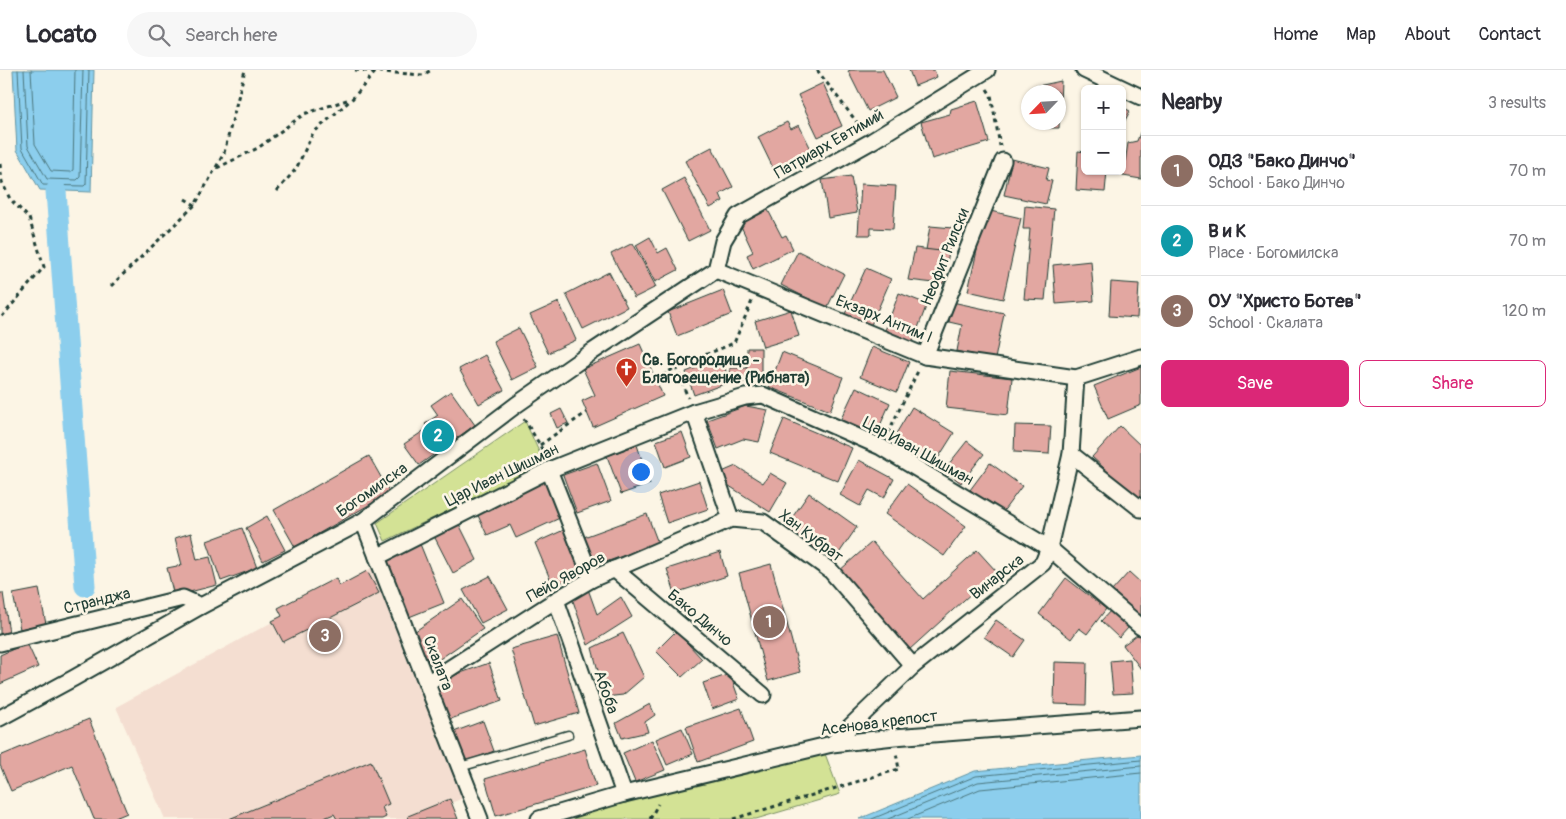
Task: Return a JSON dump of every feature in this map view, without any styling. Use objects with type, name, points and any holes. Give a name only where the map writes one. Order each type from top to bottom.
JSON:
[{"type":"street","name":"Патриарх Евтимий","points":[[716,270],[724,241],[738,216],[872,141],[987,70]]},
{"type":"street","points":[[1084,70],[1141,98]]},
{"type":"street","name":"Неофит Рилски","points":[[925,356],[1003,161]]},
{"type":"street","name":"Екзарх Антим I","points":[[716,270],[925,356],[1076,378]]},
{"type":"street","name":"Богомилска","points":[[0,718],[201,606],[363,521],[516,405],[716,270]]},
{"type":"street","points":[[1076,378],[1141,357]]},
{"type":"street","name":"Винарска","points":[[832,744],[913,666],[1043,563],[1049,548],[1071,454],[1076,378]]},
{"type":"street","name":"Цар Иван Шишман","points":[[377,557],[549,470],[694,412],[745,397],[763,395],[881,447],[1049,548],[1141,627]]},
{"type":"street","points":[[694,412],[731,519]]},
{"type":"street","points":[[1071,454],[1141,510]]},
{"type":"street","points":[[549,470],[592,579]]},
{"type":"street","name":"Пейо Яворов","points":[[427,683],[592,579],[731,519]]},
{"type":"street","name":"Хан Кубрат","points":[[731,519],[763,522],[831,571],[913,666]]},
{"type":"street","name":"Скалата","points":[[363,521],[480,819]]},
{"type":"street","name":"Бако Динчо","points":[[614,569],[763,695]]},
{"type":"street","name":"Странджа","points":[[0,643],[183,598],[201,606]]},
{"type":"street","name":"Абоба","points":[[556,600],[624,794]]},
{"type":"street","name":"Асенова крепост","points":[[539,819],[624,794],[832,744],[894,737],[1141,718]]},
{"type":"lane","points":[[460,767],[568,735]]},
{"type":"path","points":[[112,286],[195,205],[224,153],[245,70]]},
{"type":"path","points":[[355,70],[423,75],[432,70]]},
{"type":"path","points":[[817,70],[872,141]]},
{"type":"path","points":[[277,190],[296,169],[313,133],[353,98],[376,71]]},
{"type":"path","points":[[991,95],[1003,161]]},
{"type":"path","points":[[216,168],[258,148],[304,114],[353,98]]},
{"type":"path","points":[[0,164],[2,182],[10,199],[28,218],[44,268],[0,319]]},
{"type":"path","points":[[185,199],[195,205]]},
{"type":"path","points":[[656,380],[676,367],[734,343],[759,287]]},
{"type":"path","points":[[881,447],[925,356]]},
{"type":"path","points":[[676,367],[688,398]]},
{"type":"path","points":[[516,405],[540,445],[549,470]]},
{"type":"path","points":[[540,445],[587,412]]},
{"type":"path","points":[[733,819],[899,769],[894,737]]},
{"type":"shaded area","points":[[377,565],[463,798],[413,819],[165,819],[116,707]]},
{"type":"green space","points":[[525,421],[545,465],[385,541],[377,523]]},
{"type":"green space","points":[[824,751],[840,794],[756,819],[561,819]]},
{"type":"water","points":[[13,70],[94,70],[91,192],[40,190],[17,150]]},
{"type":"water","points":[[1141,755],[1141,819],[859,819],[975,771]]},
{"type":"building","points":[[883,70],[896,97],[868,111],[848,71]]},
{"type":"building","points":[[909,70],[934,70],[937,77],[915,86]]},
{"type":"building","points":[[1061,81],[1061,85],[1043,85]]},
{"type":"building","points":[[823,83],[842,126],[818,137],[798,95]]},
{"type":"building","points":[[977,101],[989,142],[932,159],[921,122],[950,114],[951,109]]},
{"type":"building","points":[[1126,109],[1130,111],[1126,118]]},
{"type":"building","points":[[787,122],[791,129],[799,125],[812,151],[774,170],[758,137]]},
{"type":"building","points":[[1141,130],[1141,179],[1123,176],[1126,175],[1128,143],[1137,141]]},
{"type":"building","points":[[712,147],[733,187],[720,194],[723,201],[710,208],[685,161]]},
{"type":"building","points":[[1078,151],[1081,151],[1081,175],[1107,175],[1105,192],[1076,190]]},
{"type":"building","points":[[1012,159],[1049,168],[1046,180],[1052,181],[1046,204],[1004,195]]},
{"type":"building","points":[[851,176],[857,213],[828,218],[822,180]]},
{"type":"building","points":[[684,178],[710,230],[688,241],[662,190]]},
{"type":"building","points":[[861,184],[896,186],[893,229],[871,228],[871,235],[858,235]]},
{"type":"building","points":[[1025,206],[1054,209],[1045,300],[1024,299],[1030,229],[1023,229]]},
{"type":"building","points":[[768,210],[782,237],[786,235],[793,249],[753,269],[747,255],[753,252],[740,224]]},
{"type":"building","points":[[986,210],[1021,218],[1003,299],[968,291]]},
{"type":"building","points":[[930,226],[953,228],[949,252],[926,250]]},
{"type":"building","points":[[650,237],[658,253],[667,248],[678,270],[655,282],[636,245]]},
{"type":"building","points":[[633,243],[656,287],[634,298],[611,254]]},
{"type":"building","points":[[915,248],[949,252],[943,284],[908,280]]},
{"type":"building","points":[[798,251],[844,274],[827,308],[781,285]]},
{"type":"building","points":[[1091,261],[1094,301],[1056,304],[1053,265]]},
{"type":"building","points":[[866,268],[891,279],[871,325],[845,314]]},
{"type":"building","points":[[609,272],[627,307],[583,329],[566,294]]},
{"type":"building","points":[[1111,282],[1139,284],[1137,318],[1109,316]]},
{"type":"building","points":[[723,290],[732,314],[677,336],[668,312]]},
{"type":"building","points":[[899,293],[927,304],[912,344],[884,333]]},
{"type":"building","points":[[559,302],[576,340],[548,353],[530,315]]},
{"type":"building","points":[[952,302],[1004,313],[995,359],[957,351],[962,325],[949,322]]},
{"type":"building","points":[[791,310],[799,336],[763,347],[755,321]]},
{"type":"building","points":[[519,328],[538,367],[512,380],[493,341]]},
{"type":"building","name":"Св. Богородица - Благовещение (Рибната)","points":[[640,344],[663,396],[593,427],[582,401],[595,395],[583,369]]},
{"type":"building","points":[[872,347],[909,362],[897,392],[860,377]]},
{"type":"building","points":[[747,348],[761,348],[761,382],[730,382],[730,368],[747,368]]},
{"type":"building","points":[[782,352],[843,377],[830,411],[769,387]]},
{"type":"building","points":[[485,355],[504,390],[479,404],[459,369]]},
{"type":"building","points":[[721,358],[730,382],[694,395],[686,372]]},
{"type":"building","points":[[1141,367],[1141,405],[1108,419],[1094,386]]},
{"type":"building","points":[[950,371],[1012,378],[1008,415],[946,408]]},
{"type":"building","points":[[856,387],[890,403],[875,437],[840,421]]},
{"type":"building","points":[[451,391],[475,425],[419,465],[404,444],[428,428],[425,424],[438,415],[431,405]]},
{"type":"building","points":[[746,406],[768,410],[759,442],[743,439],[718,449],[707,420]]},
{"type":"building","points":[[912,407],[954,433],[932,468],[891,442]]},
{"type":"building","points":[[561,409],[568,423],[557,428],[551,414]]},
{"type":"building","points":[[784,419],[852,448],[838,481],[770,453]]},
{"type":"building","points":[[1015,425],[1051,426],[1049,454],[1014,452]]},
{"type":"building","points":[[1120,426],[1141,446],[1141,502],[1092,457]]},
{"type":"building","points":[[682,432],[691,457],[665,467],[656,441]]},
{"type":"building","points":[[967,441],[984,454],[961,483],[944,470]]},
{"type":"building","points":[[637,445],[650,484],[621,494],[607,456]]},
{"type":"building","points":[[369,456],[390,493],[295,547],[274,510]]},
{"type":"building","points":[[859,460],[894,479],[884,498],[869,490],[860,506],[840,495]]},
{"type":"building","points":[[597,463],[611,501],[577,513],[563,475]]},
{"type":"building","points":[[990,463],[1022,486],[1002,513],[970,490]]},
{"type":"building","points":[[736,466],[763,483],[770,473],[787,483],[770,512],[726,484],[722,472]]},
{"type":"building","points":[[545,478],[562,517],[516,538],[510,525],[487,535],[475,509]]},
{"type":"building","points":[[699,481],[708,509],[667,523],[658,495]]},
{"type":"building","points":[[907,484],[966,526],[944,556],[885,514]]},
{"type":"building","points":[[809,493],[857,527],[833,562],[785,528]]},
{"type":"building","points":[[647,514],[658,543],[595,566],[584,537]]},
{"type":"building","points":[[267,516],[285,550],[263,561],[246,528]]},
{"type":"building","points":[[459,524],[477,560],[453,573],[434,536]]},
{"type":"building","points":[[242,528],[257,568],[221,581],[207,541]]},
{"type":"building","points":[[566,529],[585,572],[553,586],[535,543]]},
{"type":"building","points":[[191,533],[197,560],[210,557],[217,585],[174,596],[167,568],[182,565],[175,538]]},
{"type":"building","points":[[872,542],[923,599],[977,550],[996,571],[909,650],[839,571]]},
{"type":"building","points":[[420,544],[444,603],[409,617],[385,558]]},
{"type":"building","points":[[720,552],[727,576],[675,593],[667,569]]},
{"type":"building","points":[[771,564],[800,672],[768,681],[739,573]]},
{"type":"building","points":[[367,571],[379,593],[283,642],[272,621],[282,616],[278,608],[336,578],[339,586]]},
{"type":"building","points":[[1129,572],[1141,583],[1141,619],[1111,592]]},
{"type":"building","points":[[490,576],[508,609],[481,623],[463,590]]},
{"type":"building","points":[[1066,578],[1106,609],[1087,634],[1079,628],[1071,639],[1039,614]]},
{"type":"building","points":[[39,589],[46,624],[20,629],[13,594]]},
{"type":"building","points":[[588,589],[597,614],[621,597],[632,617],[588,645],[571,595]]},
{"type":"building","points":[[0,593],[3,593],[9,633],[0,634]]},
{"type":"building","points":[[462,599],[483,629],[431,665],[411,634]]},
{"type":"building","points":[[1111,610],[1129,627],[1119,638],[1101,621]]},
{"type":"building","points":[[996,620],[1025,640],[1013,657],[984,637]]},
{"type":"building","points":[[676,631],[702,659],[682,677],[656,651]]},
{"type":"building","points":[[1141,632],[1141,669],[1123,645]]},
{"type":"building","points":[[623,633],[644,677],[623,695],[605,697],[592,648]]},
{"type":"building","points":[[557,636],[579,713],[534,726],[511,649]]},
{"type":"building","points":[[27,643],[38,667],[0,684],[0,655]]},
{"type":"building","points":[[1130,659],[1133,693],[1113,694],[1110,661]]},
{"type":"building","points":[[1055,662],[1087,663],[1086,705],[1054,704]]},
{"type":"building","points":[[489,663],[502,701],[445,721],[432,683]]},
{"type":"building","points":[[730,674],[739,699],[712,709],[703,683]]},
{"type":"building","points":[[650,704],[655,715],[645,722],[648,732],[622,738],[616,723]]},
{"type":"building","points":[[741,708],[753,742],[698,762],[686,727]]},
{"type":"building","points":[[89,719],[127,813],[113,819],[94,819],[72,765],[11,791],[0,765],[0,756]]},
{"type":"building","points":[[483,721],[494,751],[462,763],[451,733]]},
{"type":"building","points":[[682,728],[693,754],[667,765],[656,739]]},
{"type":"building","points":[[652,740],[665,770],[635,782],[623,753]]},
{"type":"building","points":[[585,749],[596,786],[496,816],[485,779]]},
{"type":"building","points":[[371,761],[389,804],[382,807],[386,817],[382,819],[337,819],[334,814],[322,819],[229,819]]},
{"type":"building","points":[[450,799],[458,819],[409,819],[408,816]]},
{"type":"waterway","points":[[56,191],[85,586]]},
{"type":"place","name":"Св. Богородица - Благовещение (Рибната)","points":[[626,388]]},
{"type":"place","name":"В и К","points":[[438,436]]},
{"type":"place","name":"ОДЗ \"Бако Динчо\"","points":[[769,622]]},
{"type":"place","name":"ОУ \"Христо Ботев\"","points":[[325,636]]}]
